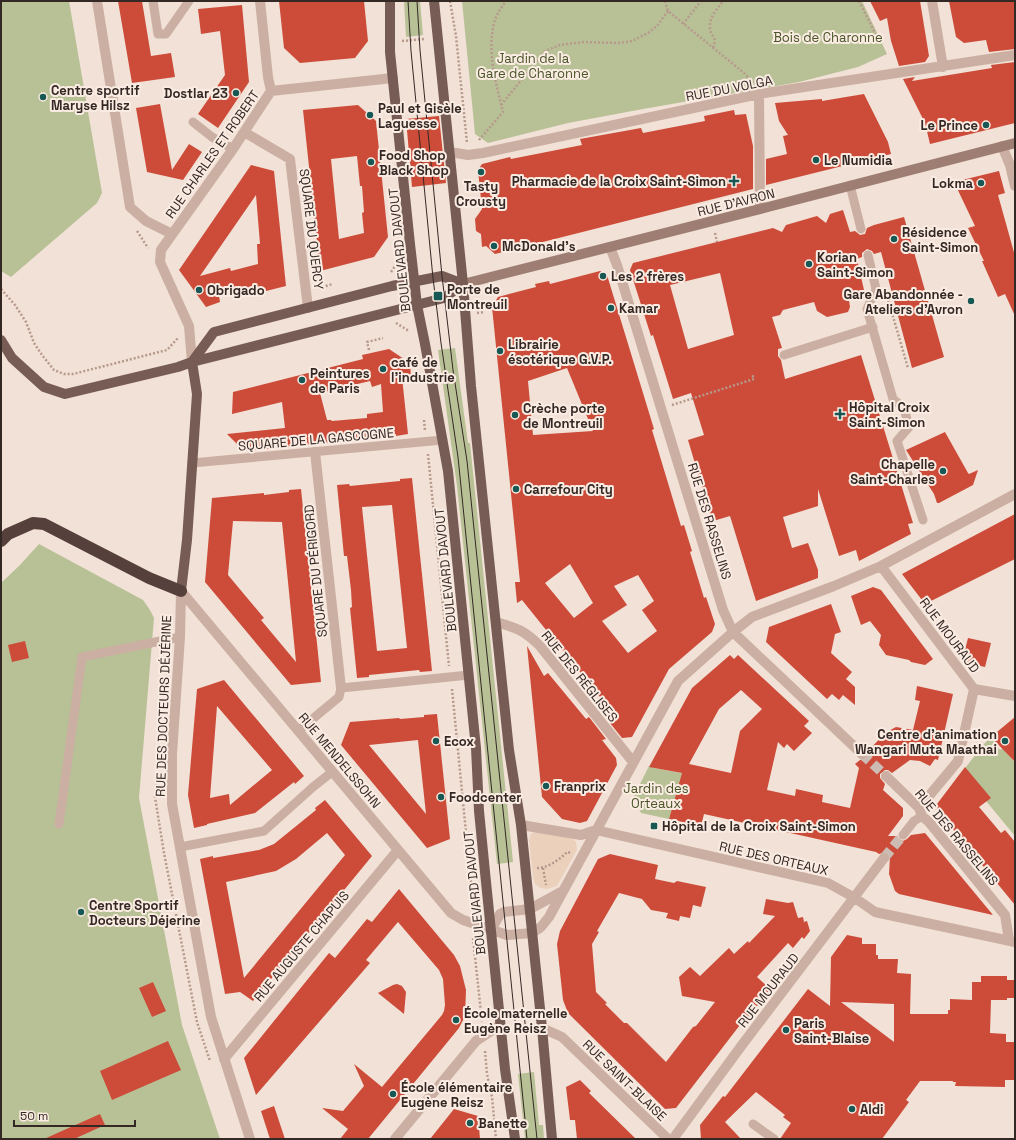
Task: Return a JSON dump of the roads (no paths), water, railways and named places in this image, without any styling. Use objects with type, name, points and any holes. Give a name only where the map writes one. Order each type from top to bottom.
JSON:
[{"type":"highway","points":[[1,541],[8,534],[33,523],[44,524],[148,578],[181,591]]},
{"type":"main road","name":"BOULEVARD DAVOUT","points":[[390,1],[390,42],[393,78],[414,282],[417,306],[448,471],[476,748],[479,811],[500,1025],[516,1139]]},
{"type":"main road","points":[[434,1],[464,284],[471,386],[510,750],[521,825],[552,1139]]},
{"type":"main road","points":[[192,362],[214,332],[392,286],[442,276],[464,284]]},
{"type":"main road","points":[[1,340],[12,358],[44,388],[65,394],[178,367],[192,362],[417,306],[444,298],[464,284]]},
{"type":"main road","name":"RUE DES DOCTEURS DÉJÉRINE","points":[[181,591],[187,540],[197,394],[192,362]]},
{"type":"street","points":[[97,1],[130,207],[146,221],[172,234]]},
{"type":"street","points":[[260,1],[268,77],[271,91]]},
{"type":"street","points":[[932,1],[943,67]]},
{"type":"street","name":"RUE DU VOLGA","points":[[450,152],[468,155],[494,151],[759,94],[1015,55]]},
{"type":"street","name":"RUE CHARLES ET ROBERT","points":[[192,362],[189,326],[160,262],[161,250],[233,149],[271,91],[393,78]]},
{"type":"street","points":[[759,94],[760,209]]},
{"type":"street","name":"SQUARE DU QUERCY","points":[[244,132],[290,159],[308,308]]},
{"type":"street","name":"RUE D'AVRON","points":[[464,284],[1015,143]]},
{"type":"street","points":[[1002,146],[1010,165],[1015,186]]},
{"type":"street","name":"RUE DES RASSELINS","points":[[610,247],[662,408],[723,610],[733,632],[862,754]]},
{"type":"street","name":"SQUARE DU PÉRIGORD","points":[[316,452],[340,688]]},
{"type":"street","points":[[532,933],[541,928],[549,917],[678,680],[733,632],[752,618],[881,566],[1015,494]]},
{"type":"street","name":"RUE MOURAUD","points":[[881,566],[974,690],[958,761],[920,812]]},
{"type":"street","name":"RUE DES DOCTEURS DÉJÉRINE","points":[[181,591],[180,637],[171,784],[172,804],[211,1017],[250,1139]]},
{"type":"street","name":"RUE MENDELSSOHN","points":[[181,591],[450,912],[463,920],[507,936],[532,933]]},
{"type":"street","name":"RUE DES RÉGLISES","points":[[496,622],[516,628],[528,634],[540,646],[633,762]]},
{"type":"street","points":[[974,690],[1015,696]]},
{"type":"street","name":"RUE DES RASSELINS","points":[[886,776],[929,822],[1005,915],[1012,941]]},
{"type":"street","name":"RUE DES ORTEAUX","points":[[521,825],[581,835],[596,830],[828,883],[855,898],[875,912],[1012,941]]},
{"type":"street","name":"RUE AUGUSTE CHAPUIS","points":[[224,1059],[398,850]]},
{"type":"street","name":"RUE MOURAUD","points":[[673,1139],[742,1045],[884,858]]},
{"type":"street","points":[[491,930],[500,914],[504,912],[530,909],[564,890]]},
{"type":"street","points":[[394,1139],[476,1041],[500,1025]]},
{"type":"street","name":"RUE SAINT-BLAISE","points":[[542,1028],[562,1038],[668,1139]]},
{"type":"lane","points":[[153,1],[158,34],[166,34],[188,1]]},
{"type":"lane","points":[[193,122],[212,137],[233,149]]},
{"type":"lane","points":[[850,185],[861,229]]},
{"type":"lane","points":[[868,256],[876,289],[867,309],[893,399],[904,408],[906,414],[909,427],[897,441],[923,520]]},
{"type":"lane","points":[[784,355],[873,327]]},
{"type":"lane","name":"SQUARE DE LA GASCOGNE","points":[[192,464],[443,440]]},
{"type":"lane","points":[[59,824],[82,657],[180,637]]},
{"type":"lane","points":[[298,731],[339,697],[340,688],[469,675]]},
{"type":"lane","points":[[180,847],[264,831],[313,786],[332,772]]},
{"type":"lane","name":"RUE MOURAUD","points":[[903,835],[920,812]]},
{"type":"lane","points":[[753,1124],[774,1139]]},
{"type":"tunnel","points":[[862,754],[886,776]]},
{"type":"tunnel","points":[[884,858],[903,835]]},
{"type":"tram line","points":[[408,1],[411,51],[433,278],[458,457],[527,1139]]},
{"type":"tram line","points":[[417,1],[420,50],[442,276],[453,370],[467,461],[537,1139]]},
{"type":"place","name":"Dostlar 23","points":[[236,93]]},
{"type":"place","name":"Centre sportif Maryse Hilsz","points":[[43,97]]},
{"type":"place","name":"Paul et Gisèle Laguesse","points":[[370,115]]},
{"type":"place","name":"Le Prince","points":[[986,125]]},
{"type":"place","name":"Le Numidia","points":[[816,160]]},
{"type":"place","name":"Food Shop Black Shop","points":[[371,162]]},
{"type":"place","name":"Tasty Crousty","points":[[481,172]]},
{"type":"place","name":"Pharmacie de la Croix Saint-Simon","points":[[734,181]]},
{"type":"place","name":"Lokma","points":[[981,183]]},
{"type":"place","name":"Résidence Saint-Simon","points":[[894,239]]},
{"type":"place","name":"McDonald's","points":[[494,246]]},
{"type":"place","name":"Korian Saint-Simon","points":[[809,264]]},
{"type":"place","name":"Les 2 frères","points":[[603,276]]},
{"type":"place","name":"Obrigado","points":[[199,290]]},
{"type":"place","name":"Porte de Montreuil","points":[[438,296]]},
{"type":"place","name":"Gare Abandonnée - Ateliers d’Avron","points":[[971,301]]},
{"type":"place","name":"Kamar","points":[[611,308]]},
{"type":"place","name":"Librairie ésotérique G.V.P.","points":[[500,351]]},
{"type":"place","name":"café de l'industrie","points":[[383,369]]},
{"type":"place","name":"Peintures de Paris","points":[[302,380]]},
{"type":"place","name":"Hôpital Croix Saint-Simon","points":[[840,414]]},
{"type":"place","name":"Crèche porte de Montreuil","points":[[515,415]]},
{"type":"place","name":"Chapelle Saint-Charles","points":[[943,471]]},
{"type":"place","name":"Carrefour City","points":[[516,489]]},
{"type":"place","name":"Ecox","points":[[436,741]]},
{"type":"place","name":"Centre d’animation Wangari Muta Maathai","points":[[1005,741]]},
{"type":"place","name":"Franprix","points":[[546,786]]},
{"type":"place","name":"Foodcenter","points":[[441,797]]},
{"type":"place","name":"Hôpital de la Croix Saint-Simon","points":[[654,826]]},
{"type":"place","name":"Centre Sportif Docteurs Déjerine","points":[[81,912]]},
{"type":"place","name":"École maternelle Eugène Reisz","points":[[456,1020]]},
{"type":"place","name":"Paris Saint-Blaise","points":[[786,1030]]},
{"type":"place","name":"École élémentaire Eugène Reisz","points":[[393,1094]]},
{"type":"place","name":"Aldi","points":[[852,1109]]},
{"type":"place","name":"Banette","points":[[470,1123]]},
{"type":"park label","name":"Bois de Charonne","points":[[828,37]]},
{"type":"park label","name":"Jardin de la Gare de Charonne","points":[[533,66]]},
{"type":"park label","name":"Jardin des Orteaux","points":[[656,796]]}]
